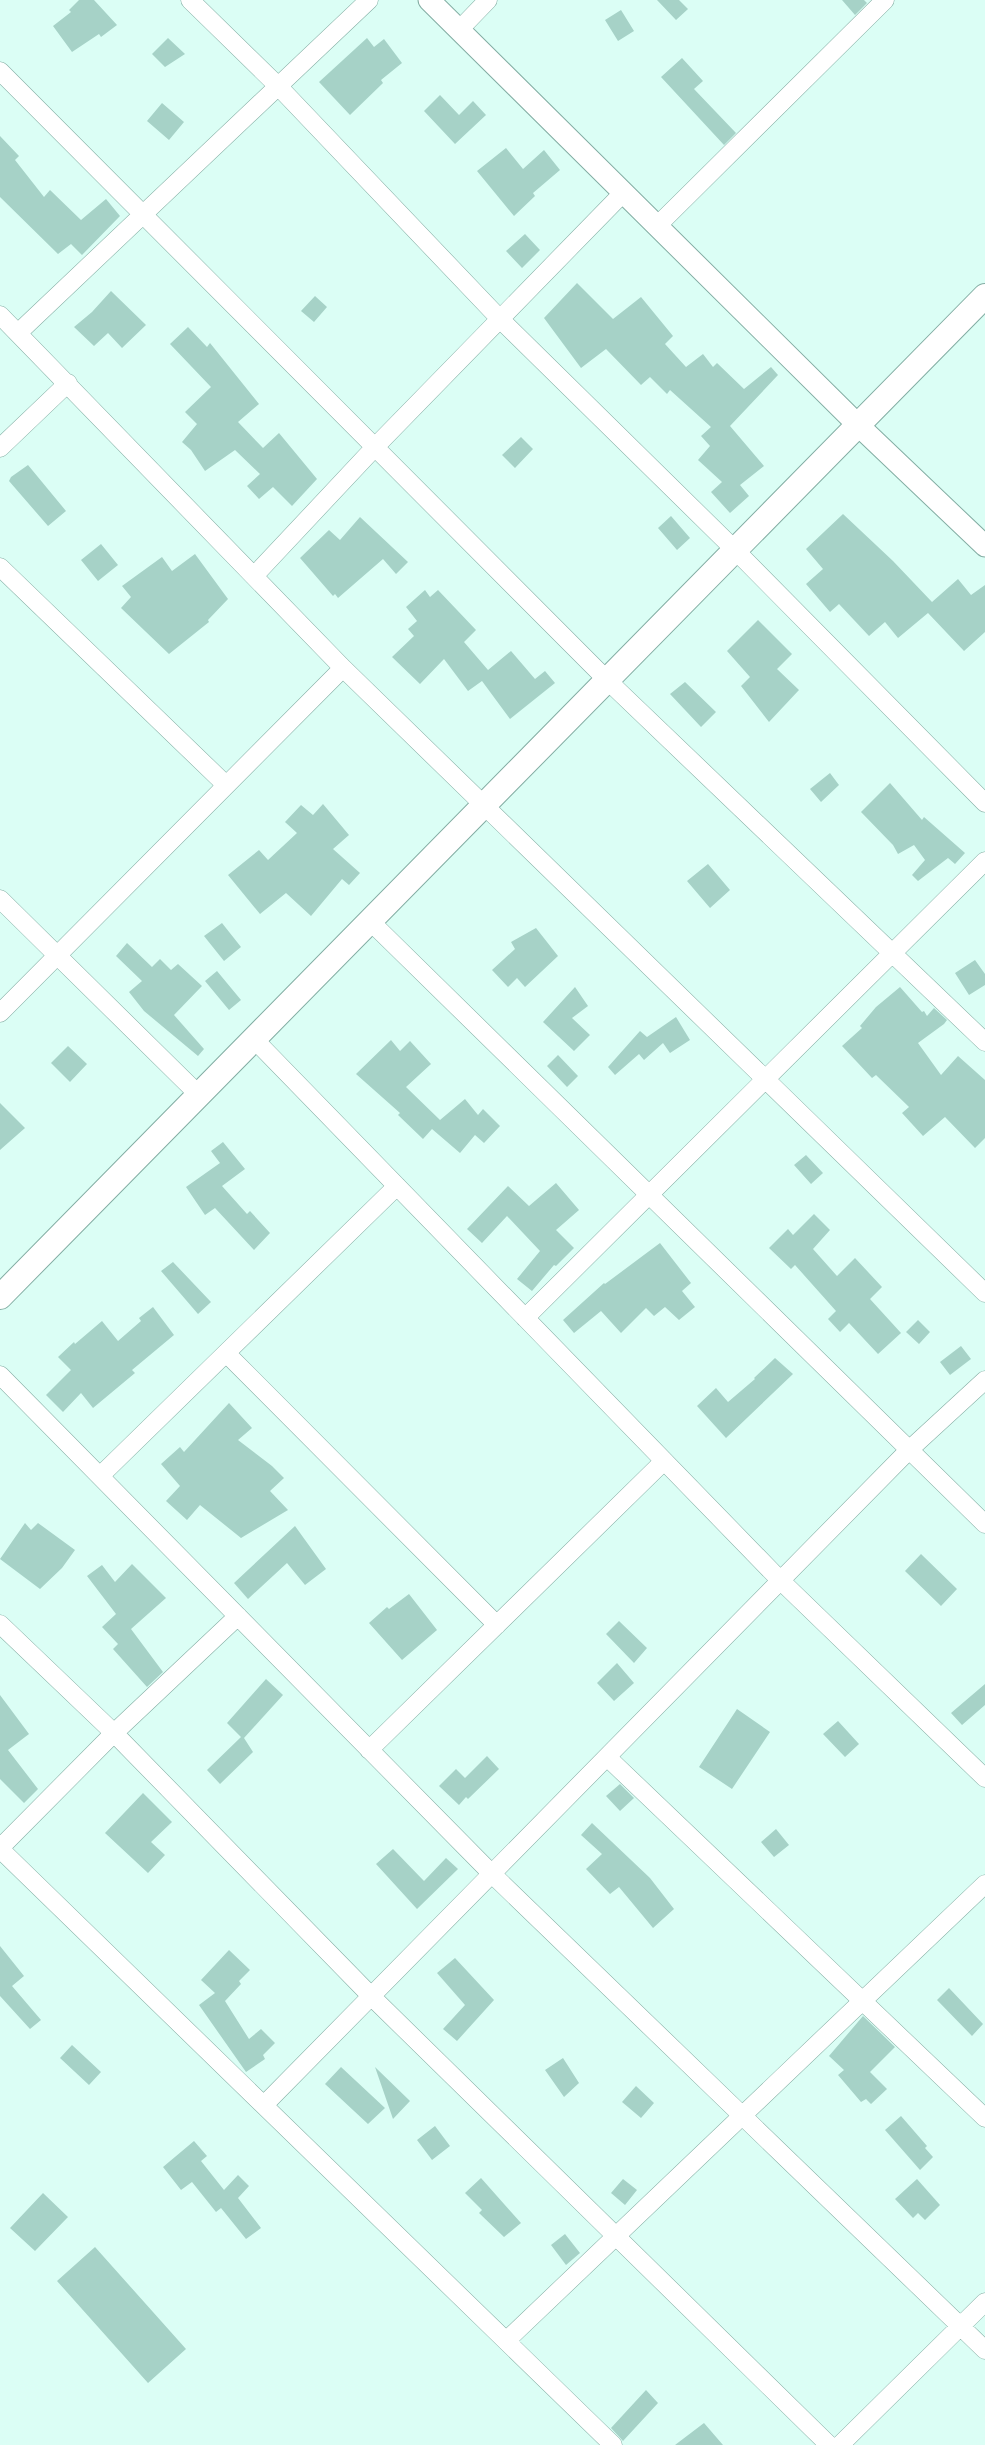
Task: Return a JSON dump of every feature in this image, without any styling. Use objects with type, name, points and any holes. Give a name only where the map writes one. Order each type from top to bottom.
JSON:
[{"type":"main road","points":[[0,1297],[985,296]]},
{"type":"street","points":[[190,0],[279,87],[500,319],[735,550],[985,803]]},
{"type":"street","points":[[18,333],[144,216],[369,0]]},
{"type":"street","points":[[429,0],[858,425],[985,546]]},
{"type":"street","points":[[458,30],[488,0]]},
{"type":"street","points":[[656,226],[885,0]]},
{"type":"street","points":[[0,71],[607,680],[985,1042]]},
{"type":"street","points":[[254,576],[375,447],[623,192]]},
{"type":"street","points":[[0,315],[343,668],[485,804],[985,1293]]},
{"type":"street","points":[[0,448],[68,383]]},
{"type":"street","points":[[0,568],[226,785]]},
{"type":"street","points":[[0,1013],[343,668]]},
{"type":"street","points":[[525,1318],[985,861]]},
{"type":"street","points":[[0,899],[58,954],[199,1095]]},
{"type":"street","points":[[370,921],[985,1524]]},
{"type":"street","points":[[254,1040],[780,1580],[985,1778]]},
{"type":"street","points":[[100,1476],[397,1186]]},
{"type":"street","points":[[226,1353],[497,1625]]},
{"type":"street","points":[[0,1375],[492,1874],[985,2350]]},
{"type":"street","points":[[264,2105],[909,1450],[985,1380]]},
{"type":"street","points":[[369,1750],[664,1461]]},
{"type":"street","points":[[238,1616],[114,1733],[0,1848],[613,2445]]},
{"type":"street","points":[[0,1624],[114,1733],[371,1996],[829,2445]]},
{"type":"street","points":[[606,1757],[985,2118]]},
{"type":"street","points":[[506,2341],[743,2117],[985,1884]]},
{"type":"street","points":[[840,2445],[985,2302]]},
{"type":"building","points":[[79,0],[94,0],[117,25],[101,37],[99,34],[72,52],[53,26],[71,12],[69,10]]},
{"type":"building","points":[[657,0],[679,0],[688,9],[676,20]]},
{"type":"building","points":[[842,0],[864,0],[867,3],[855,15]]},
{"type":"building","points":[[621,10],[634,31],[618,41],[605,20]]},
{"type":"building","points":[[168,38],[185,54],[165,67],[152,54]]},
{"type":"building","points":[[367,38],[374,47],[384,39],[402,63],[381,80],[383,83],[350,115],[319,82]]},
{"type":"building","points":[[682,58],[703,81],[694,89],[736,133],[724,145],[661,77]]},
{"type":"building","points":[[440,95],[459,115],[473,101],[486,115],[455,144],[424,111]]},
{"type":"building","points":[[162,103],[184,122],[169,140],[147,121]]},
{"type":"building","points":[[0,136],[19,156],[15,160],[44,197],[50,190],[81,220],[106,199],[120,216],[82,255],[71,244],[58,254],[0,197]]},
{"type":"building","points":[[506,148],[523,169],[544,150],[560,170],[533,193],[535,196],[514,216],[477,171]]},
{"type":"building","points":[[525,234],[540,250],[522,268],[506,251]]},
{"type":"building","points":[[577,283],[613,319],[641,297],[673,336],[665,344],[686,367],[703,354],[713,367],[717,363],[744,389],[771,367],[778,375],[730,426],[764,466],[740,485],[749,496],[730,513],[711,492],[722,482],[698,460],[710,446],[701,436],[711,427],[670,390],[667,394],[650,377],[641,385],[606,349],[581,368],[544,318]]},
{"type":"building","points":[[111,291],[146,325],[122,348],[108,333],[94,346],[74,327],[92,312]]},
{"type":"building","points":[[315,296],[327,307],[314,322],[301,311]]},
{"type":"building","points":[[188,327],[207,347],[210,343],[259,404],[238,422],[263,448],[279,433],[317,479],[292,506],[273,487],[259,499],[247,486],[260,474],[235,450],[205,471],[191,450],[182,442],[197,424],[185,412],[211,387],[170,344]]},
{"type":"building","points":[[521,437],[533,449],[515,468],[502,455]]},
{"type":"building","points":[[28,465],[66,511],[48,526],[9,481],[11,477]]},
{"type":"building","points":[[843,514],[893,561],[932,602],[958,579],[971,595],[985,585],[985,632],[964,651],[928,613],[898,638],[885,622],[869,636],[839,604],[830,612],[806,584],[823,569],[806,549]]},
{"type":"building","points":[[671,516],[690,538],[677,550],[658,528]]},
{"type":"building","points":[[360,517],[408,562],[396,574],[383,559],[338,598],[335,594],[333,596],[300,558],[329,530],[340,540]]},
{"type":"building","points":[[101,544],[118,565],[98,581],[81,560]]},
{"type":"building","points":[[195,554],[228,599],[208,620],[209,622],[169,654],[121,608],[131,597],[122,586],[162,557],[172,571]]},
{"type":"building","points":[[425,590],[430,597],[438,590],[476,630],[464,642],[488,670],[511,651],[535,679],[545,671],[555,683],[510,719],[482,681],[468,691],[444,659],[420,684],[392,657],[414,636],[408,629],[417,621],[406,607]]},
{"type":"building","points":[[758,620],[792,654],[777,669],[799,690],[769,722],[741,686],[750,677],[727,651]]},
{"type":"building","points":[[685,682],[716,712],[701,727],[670,694]]},
{"type":"building","points":[[830,773],[839,785],[821,802],[810,789]]},
{"type":"building","points":[[890,783],[922,820],[924,817],[965,853],[955,864],[948,858],[918,881],[912,875],[925,860],[914,845],[898,854],[893,845],[861,812]]},
{"type":"building","points":[[323,804],[349,835],[333,849],[360,873],[349,885],[342,879],[311,916],[286,893],[260,914],[228,875],[259,850],[268,860],[297,833],[285,822],[301,805],[313,815]]},
{"type":"building","points":[[708,864],[730,890],[710,908],[687,881]]},
{"type":"building","points":[[222,923],[241,947],[224,961],[204,936]]},
{"type":"building","points":[[536,928],[558,956],[525,987],[517,978],[508,987],[492,970],[515,949],[511,942]]},
{"type":"building","points":[[127,943],[152,967],[160,959],[171,970],[178,964],[202,986],[174,1015],[204,1049],[198,1056],[144,1011],[129,992],[142,981],[116,956]]},
{"type":"building","points":[[975,960],[985,974],[985,985],[969,995],[955,973]]},
{"type":"building","points":[[217,971],[241,1000],[229,1010],[205,981]]},
{"type":"building","points":[[575,987],[588,1006],[572,1018],[590,1035],[574,1051],[543,1022]]},
{"type":"building","points":[[900,987],[927,1016],[934,1008],[947,1020],[918,1043],[941,1075],[958,1056],[985,1080],[985,1138],[975,1148],[945,1117],[923,1136],[902,1113],[909,1107],[876,1075],[872,1078],[842,1046],[862,1028],[860,1026],[876,1007]]},
{"type":"building","points":[[676,1017],[690,1040],[670,1053],[663,1043],[644,1060],[639,1054],[615,1075],[608,1067],[640,1031],[647,1037]]},
{"type":"building","points":[[391,1040],[400,1051],[410,1041],[431,1064],[406,1087],[440,1120],[465,1099],[478,1115],[483,1109],[500,1126],[484,1143],[475,1135],[460,1153],[432,1129],[423,1139],[398,1115],[400,1113],[356,1074]]},
{"type":"building","points":[[68,1046],[87,1064],[70,1082],[51,1063]]},
{"type":"building","points":[[558,1055],[578,1076],[567,1087],[547,1066]]},
{"type":"building","points":[[0,1103],[25,1128],[0,1150]]},
{"type":"building","points":[[223,1142],[245,1169],[222,1186],[247,1214],[250,1211],[270,1233],[254,1250],[215,1208],[205,1215],[186,1187],[220,1163],[211,1151]]},
{"type":"building","points":[[806,1155],[823,1173],[811,1184],[794,1165]]},
{"type":"building","points":[[556,1183],[579,1210],[556,1230],[574,1248],[556,1266],[554,1265],[532,1291],[517,1279],[540,1251],[507,1216],[482,1243],[467,1229],[508,1186],[529,1206]]},
{"type":"building","points":[[814,1214],[830,1230],[813,1249],[837,1276],[855,1258],[882,1287],[870,1299],[901,1333],[878,1354],[849,1323],[840,1332],[828,1319],[836,1311],[795,1265],[791,1269],[769,1248],[788,1229],[793,1235]]},
{"type":"building","points":[[660,1243],[691,1283],[682,1291],[695,1307],[679,1320],[665,1307],[654,1316],[646,1308],[621,1333],[601,1311],[574,1333],[563,1320],[604,1283]]},
{"type":"building","points":[[173,1262],[211,1302],[198,1314],[161,1271]]},
{"type":"building","points":[[153,1307],[174,1335],[132,1370],[135,1373],[93,1408],[81,1393],[63,1412],[46,1395],[71,1370],[58,1357],[74,1342],[75,1344],[102,1321],[118,1341],[141,1321],[139,1318]]},
{"type":"building","points":[[918,1320],[930,1332],[919,1344],[906,1332]]},
{"type":"building","points":[[961,1346],[971,1359],[950,1375],[940,1362]]},
{"type":"building","points":[[775,1358],[793,1374],[726,1438],[697,1406],[716,1388],[728,1402],[755,1379]]},
{"type":"building","points":[[229,1403],[252,1428],[238,1440],[272,1466],[284,1478],[270,1491],[288,1510],[241,1538],[200,1505],[187,1520],[166,1501],[180,1486],[161,1464],[180,1447],[184,1452]]},
{"type":"building","points":[[25,1523],[31,1530],[38,1523],[75,1550],[62,1568],[40,1589],[0,1559]]},
{"type":"building","points":[[295,1526],[326,1569],[305,1585],[287,1563],[248,1599],[234,1583]]},
{"type":"building","points":[[921,1554],[957,1589],[941,1606],[905,1571]]},
{"type":"building","points":[[132,1564],[166,1598],[131,1629],[163,1672],[147,1687],[113,1649],[118,1644],[102,1627],[116,1614],[87,1576],[102,1565],[115,1582]]},
{"type":"building","points":[[409,1594],[437,1630],[402,1660],[369,1623],[387,1607],[389,1609]]},
{"type":"building","points":[[619,1621],[647,1648],[634,1663],[606,1634]]},
{"type":"building","points":[[617,1663],[634,1683],[614,1701],[597,1683]]},
{"type":"building","points":[[266,1679],[283,1695],[244,1738],[253,1752],[220,1784],[207,1770],[241,1737],[227,1723]]},
{"type":"building","points":[[985,1684],[985,1705],[962,1725],[951,1713]]},
{"type":"building","points":[[0,1695],[29,1734],[8,1750],[38,1789],[24,1803],[0,1779]]},
{"type":"building","points":[[737,1709],[770,1732],[732,1789],[699,1767]]},
{"type":"building","points":[[838,1721],[859,1744],[845,1757],[823,1734]]},
{"type":"building","points":[[487,1756],[499,1769],[468,1799],[466,1797],[459,1805],[439,1786],[456,1769],[465,1778]]},
{"type":"building","points":[[620,1784],[634,1798],[620,1811],[606,1796]]},
{"type":"building","points":[[143,1793],[172,1822],[151,1842],[165,1855],[148,1873],[105,1833]]},
{"type":"building","points":[[592,1823],[650,1878],[674,1909],[653,1928],[619,1887],[610,1894],[586,1869],[602,1854],[581,1835]]},
{"type":"building","points":[[776,1829],[789,1845],[774,1857],[761,1842]]},
{"type":"building","points":[[393,1849],[424,1881],[446,1858],[458,1869],[417,1909],[376,1864]]},
{"type":"building","points":[[0,1946],[24,1976],[12,1986],[41,2020],[30,2029],[0,1996]]},
{"type":"building","points":[[229,1950],[250,1970],[239,1981],[241,1984],[225,2001],[249,2039],[261,2029],[275,2043],[263,2055],[265,2059],[246,2072],[199,2005],[215,1993],[201,1980]]},
{"type":"building","points":[[455,1958],[494,2000],[457,2041],[443,2029],[465,2005],[437,1973]]},
{"type":"building","points":[[949,1988],[983,2024],[972,2036],[937,2000]]},
{"type":"building","points":[[863,2016],[895,2047],[870,2072],[887,2089],[871,2104],[866,2099],[861,2102],[838,2075],[844,2070],[829,2056]]},
{"type":"building","points":[[72,2045],[101,2072],[89,2085],[60,2058]]},
{"type":"building","points":[[563,2058],[579,2083],[564,2097],[545,2070]]},
{"type":"building","points":[[341,2067],[385,2108],[368,2124],[325,2084]]},
{"type":"building","points":[[375,2067],[410,2101],[393,2119]]},
{"type":"building","points":[[636,2086],[654,2103],[641,2118],[622,2102]]},
{"type":"building","points":[[901,2116],[927,2146],[925,2148],[933,2157],[920,2170],[885,2130]]},
{"type":"building","points":[[435,2126],[450,2146],[432,2160],[417,2140]]},
{"type":"building","points":[[194,2141],[207,2156],[201,2161],[224,2190],[238,2175],[249,2186],[238,2198],[261,2228],[246,2239],[221,2208],[216,2212],[192,2182],[181,2190],[163,2167]]},
{"type":"building","points":[[481,2178],[521,2223],[504,2237],[479,2213],[482,2210],[465,2193]]},
{"type":"building","points":[[623,2179],[637,2190],[625,2205],[611,2193]]},
{"type":"building","points":[[917,2179],[940,2205],[925,2220],[918,2213],[913,2218],[895,2199]]},
{"type":"building","points":[[43,2193],[68,2217],[35,2251],[10,2228]]},
{"type":"building","points":[[565,2234],[580,2253],[566,2265],[551,2245]]},
{"type":"building","points":[[95,2247],[186,2349],[148,2383],[57,2281]]},
{"type":"building","points":[[646,2390],[658,2403],[623,2441],[611,2428]]},
{"type":"building","points":[[704,2423],[723,2445],[675,2445]]}]
